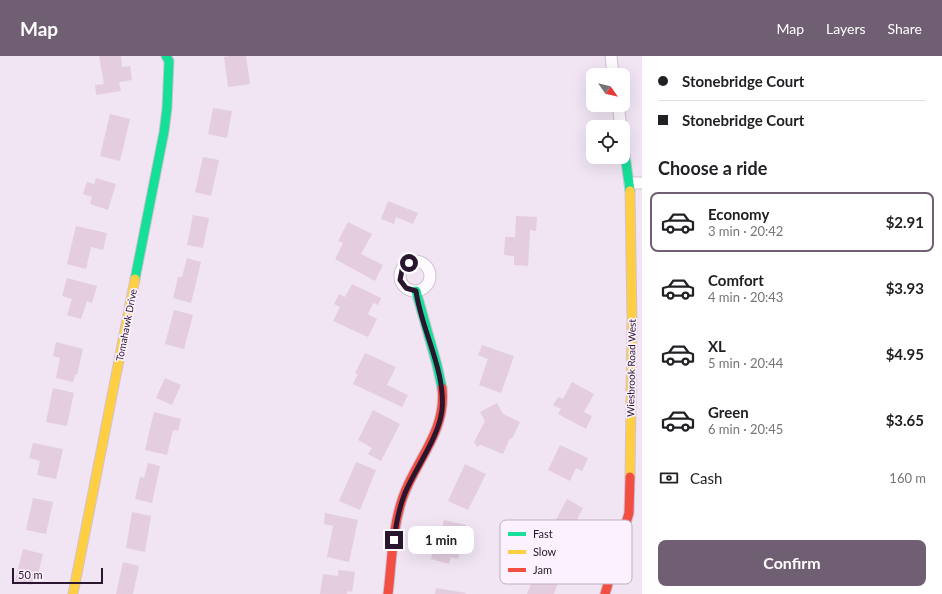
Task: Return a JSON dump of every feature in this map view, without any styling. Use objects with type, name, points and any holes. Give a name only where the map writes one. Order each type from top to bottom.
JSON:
[{"type":"street","name":"Tomahawk Drive","points":[[73,594],[164,132],[167,108],[169,62],[166,56]]},
{"type":"street","points":[[611,56],[612,68]]},
{"type":"street","name":"Wiesbrook Road West","points":[[627,164],[630,183],[632,323],[629,513],[627,520]]},
{"type":"street","points":[[630,183],[642,183]]},
{"type":"street","points":[[388,594],[394,540],[400,507],[405,493],[433,436],[442,410],[439,375],[418,304],[416,291]]},
{"type":"street","name":"Wiesbrook Road West","points":[[605,594],[608,584]]},
{"type":"building","points":[[99,56],[121,56],[122,67],[130,66],[132,80],[119,82],[121,91],[96,95],[95,85],[104,84]]},
{"type":"building","points":[[246,56],[250,84],[228,87],[224,57]]},
{"type":"building","points":[[213,108],[232,111],[227,138],[208,134]]},
{"type":"building","points":[[110,114],[130,119],[120,161],[100,156]]},
{"type":"building","points":[[203,157],[219,160],[211,196],[195,192]]},
{"type":"building","points":[[96,178],[116,184],[108,210],[90,204],[92,197],[83,194],[87,182],[94,184]]},
{"type":"building","points":[[388,201],[418,213],[413,224],[396,217],[394,224],[381,219]]},
{"type":"building","points":[[193,215],[209,218],[203,248],[187,245]]},
{"type":"building","points":[[516,216],[537,217],[536,231],[530,230],[528,266],[514,265],[514,256],[504,255],[505,237],[515,237]]},
{"type":"building","points":[[348,222],[372,234],[361,254],[383,265],[375,281],[335,259],[343,243],[338,241]]},
{"type":"building","points":[[76,226],[107,233],[103,250],[91,247],[86,269],[67,264]]},
{"type":"building","points":[[187,258],[201,262],[191,303],[173,298],[178,277],[182,277]]},
{"type":"building","points":[[67,278],[97,286],[92,303],[87,301],[81,319],[67,315],[72,299],[62,296]]},
{"type":"building","points":[[352,284],[381,298],[378,305],[373,303],[368,314],[377,319],[368,337],[333,321],[340,307],[334,304],[339,294],[345,297]]},
{"type":"building","points":[[174,310],[193,315],[184,349],[165,344]]},
{"type":"building","points":[[56,342],[83,349],[77,375],[75,375],[73,382],[56,378],[60,358],[53,356]]},
{"type":"building","points":[[482,345],[514,356],[501,393],[479,385],[488,359],[478,355]]},
{"type":"building","points":[[365,353],[396,367],[387,385],[408,395],[402,407],[353,384],[358,374],[355,373]]},
{"type":"building","points":[[165,378],[181,385],[172,405],[156,398]]},
{"type":"building","points":[[572,382],[594,394],[584,412],[592,416],[586,429],[558,414],[561,409],[553,405],[558,397],[563,399]]},
{"type":"building","points":[[53,388],[74,393],[67,426],[46,422]]},
{"type":"building","points":[[497,403],[503,414],[520,422],[513,437],[509,440],[503,454],[481,445],[477,447],[474,442],[485,421],[480,412]]},
{"type":"building","points":[[373,410],[400,424],[381,461],[368,454],[372,448],[358,440]]},
{"type":"building","points":[[154,412],[181,419],[178,431],[173,430],[167,455],[145,450]]},
{"type":"building","points":[[33,443],[63,449],[56,479],[37,475],[40,461],[29,458]]},
{"type":"building","points":[[560,445],[588,458],[582,471],[576,468],[570,481],[548,470]]},
{"type":"building","points":[[356,462],[376,470],[360,510],[339,501]]},
{"type":"building","points":[[148,463],[160,466],[152,503],[135,499],[140,477],[144,478]]},
{"type":"building","points":[[465,464],[486,474],[468,510],[448,501]]},
{"type":"building","points":[[33,498],[53,502],[46,534],[26,530]]},
{"type":"building","points":[[567,499],[583,508],[577,520],[556,520]]},
{"type":"building","points":[[132,512],[151,516],[145,552],[126,548]]},
{"type":"building","points":[[325,513],[358,520],[349,562],[327,557],[333,526],[324,524]]},
{"type":"building","points":[[444,520],[466,525],[458,559],[451,557],[449,564],[431,559],[435,540],[439,541]]},
{"type":"building","points":[[23,549],[43,554],[37,578],[34,577],[32,585],[15,581]]},
{"type":"building","points":[[123,562],[139,566],[133,594],[116,594]]},
{"type":"building","points":[[338,570],[355,572],[352,592],[348,591],[347,594],[320,594],[323,574],[338,576]]},
{"type":"building","points":[[531,584],[558,584],[554,594],[527,594]]},
{"type":"building","points":[[436,588],[466,593],[466,594],[435,594]]},
{"type":"traffic: fast","points":[[135,279],[164,132],[167,108],[169,61],[166,56]]},
{"type":"traffic: fast","points":[[626,164],[630,191]]},
{"type":"traffic: fast","points":[[416,291],[442,388]]},
{"type":"traffic: slow","points":[[630,191],[632,323],[630,477]]},
{"type":"traffic: slow","points":[[73,594],[135,279]]},
{"type":"traffic: jam","points":[[388,594],[394,533],[399,509],[409,483],[429,445],[440,418],[442,388]]},
{"type":"traffic: jam","points":[[627,520],[629,513],[630,477]]},
{"type":"traffic: jam","points":[[605,594],[608,584]]},
{"type":"route","points":[[394,540],[397,519],[405,493],[433,436],[442,410],[439,375],[418,304],[416,291],[410,291],[402,285],[400,280],[402,270],[409,263]]}]
